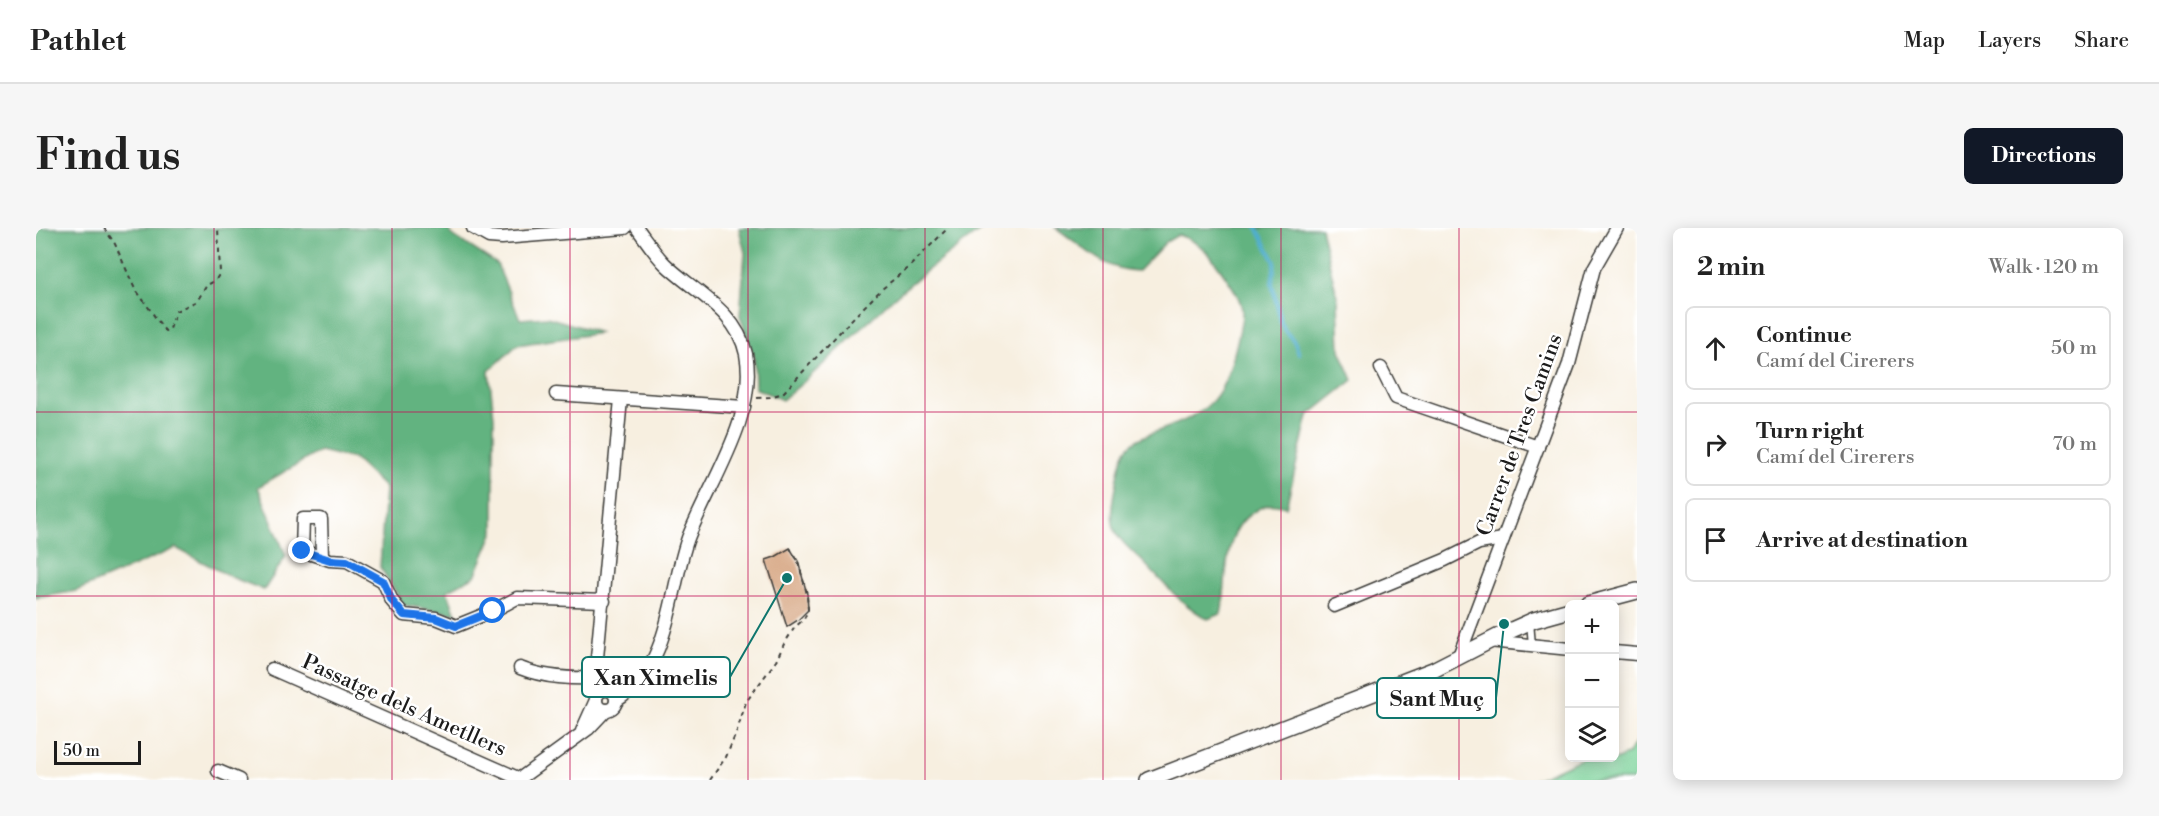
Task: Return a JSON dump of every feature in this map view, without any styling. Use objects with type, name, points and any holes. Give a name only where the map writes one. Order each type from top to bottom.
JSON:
[{"type":"street","points":[[473,228],[489,237],[502,238],[625,228]]},
{"type":"street","points":[[519,779],[594,723],[606,710],[598,706],[606,695],[634,686],[658,650],[688,540],[740,423],[745,403],[748,377],[746,352],[732,322],[719,307],[663,262],[637,228]]},
{"type":"street","name":"Carrer de Tres Camins","points":[[1459,656],[1569,364],[1594,268],[1617,228]]},
{"type":"street","points":[[1381,368],[1395,398],[1538,447]]},
{"type":"street","points":[[556,394],[621,399],[745,403]]},
{"type":"street","points":[[606,695],[599,678],[597,658],[621,399]]},
{"type":"street","points":[[1334,606],[1445,560],[1479,543],[1503,539]]},
{"type":"street","points":[[321,557],[347,561],[383,581],[392,601],[404,615],[436,618],[456,626],[493,611],[517,598],[604,601]]},
{"type":"street","points":[[1603,600],[1637,591]]},
{"type":"street","points":[[1149,780],[1433,670],[1530,622],[1565,611]]},
{"type":"street","points":[[1489,641],[1565,649]]},
{"type":"street","points":[[1619,652],[1637,654]]},
{"type":"street","points":[[520,668],[537,675],[576,679],[599,678]]},
{"type":"street","name":"Passatge dels Ametllers","points":[[272,669],[519,779]]},
{"type":"street","points":[[581,732],[606,695]]},
{"type":"street","points":[[218,771],[239,780]]},
{"type":"lane","points":[[1530,622],[1532,645]]},
{"type":"path","points":[[104,228],[115,244],[134,287],[165,331],[170,329],[176,311],[197,301],[207,285],[220,273],[218,228]]},
{"type":"path","points":[[745,403],[783,393],[882,289],[910,266],[948,228]]},
{"type":"path","points":[[710,780],[726,757],[746,702],[776,661],[784,644],[808,610],[807,594],[798,561],[790,548]]},
{"type":"green space","points":[[36,228],[448,228],[452,235],[497,264],[520,319],[547,317],[601,333],[517,345],[489,371],[494,417],[494,531],[475,576],[447,591],[456,614],[404,605],[380,567],[385,488],[354,459],[320,451],[258,487],[286,556],[264,590],[231,577],[176,548],[76,591],[36,598]]},
{"type":"green space","points":[[739,228],[984,228],[901,291],[782,400],[755,388],[754,357],[740,316],[745,253]]},
{"type":"green space","points":[[1056,228],[1321,228],[1338,300],[1340,350],[1353,380],[1308,416],[1286,507],[1273,504],[1263,506],[1244,520],[1236,531],[1228,558],[1221,614],[1208,619],[1183,602],[1127,547],[1115,531],[1112,518],[1121,463],[1127,449],[1141,438],[1191,417],[1213,400],[1221,390],[1232,361],[1241,325],[1242,312],[1239,299],[1214,260],[1187,238],[1178,235],[1166,242],[1138,271],[1125,270],[1103,262]]},
{"type":"green space","points":[[1637,741],[1637,780],[1534,780],[1574,762],[1606,764],[1619,762],[1619,758],[1627,755]]},
{"type":"building","points":[[790,548],[798,561],[807,594],[808,610],[787,627],[766,560]]},
{"type":"waterway","points":[[1257,228],[1275,262],[1272,284],[1281,322],[1294,341],[1299,354]]},
{"type":"place","name":"Xan Ximelis","points":[[787,578]]},
{"type":"place","name":"Sant Muç","points":[[1504,624]]},
{"type":"route","points":[[302,551],[330,560],[347,561],[383,581],[392,601],[404,615],[436,618],[456,626],[493,611]]}]
